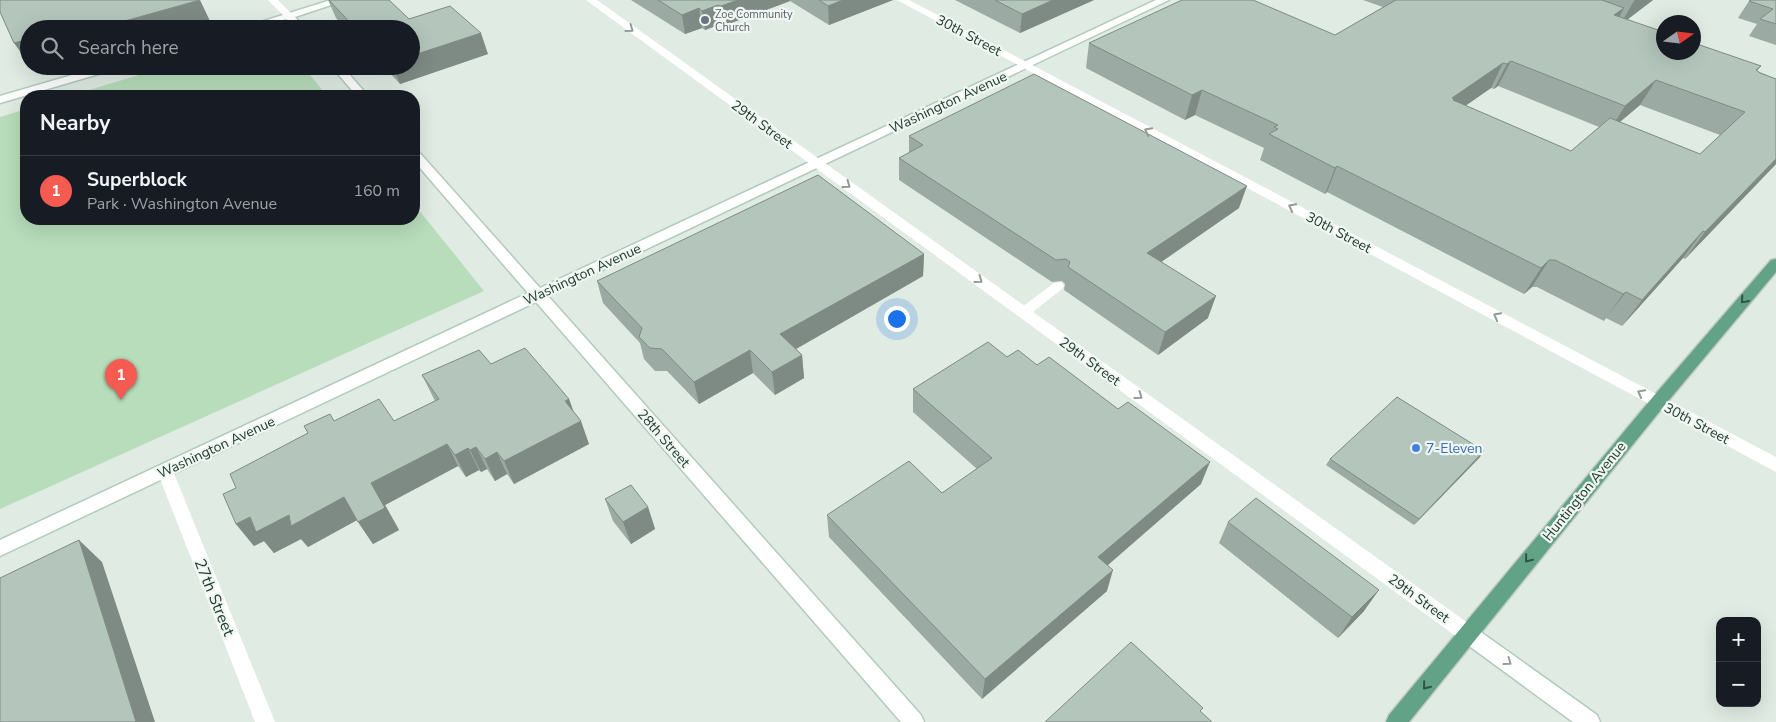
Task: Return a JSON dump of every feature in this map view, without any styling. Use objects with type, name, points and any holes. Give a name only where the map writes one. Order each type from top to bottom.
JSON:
[{"type":"main road","name":"Huntington Avenue","points":[[1396,722],[1658,402],[1776,263]]},
{"type":"street","points":[[273,0],[292,20]]},
{"type":"street","points":[[274,20],[341,0]]},
{"type":"street","name":"29th Street","points":[[590,0],[1590,722]]},
{"type":"street","name":"Washington Avenue","points":[[0,548],[1164,0]]},
{"type":"street","name":"30th Street","points":[[907,1],[1776,465]]},
{"type":"street","points":[[34,90],[85,75]]},
{"type":"street","points":[[344,75],[358,90]]},
{"type":"street","points":[[0,100],[20,94]]},
{"type":"street","name":"28th Street","points":[[420,161],[914,722]]},
{"type":"street","name":"27th Street","points":[[164,471],[265,722]]},
{"type":"lane","points":[[1023,313],[1058,286]]},
{"type":"green space","points":[[139,75],[310,75],[322,90],[89,90]]},
{"type":"green space","points":[[20,111],[20,225],[420,225],[420,211],[484,291],[0,509],[0,117]]},
{"type":"building","points":[[0,0],[200,0],[128,20],[20,20],[20,41],[14,43],[0,12]]},
{"type":"building","points":[[329,0],[389,0],[409,19],[450,6],[481,33],[420,53],[420,20],[348,20]]},
{"type":"building","points":[[658,0],[738,0],[702,11],[699,8],[682,15]]},
{"type":"building","points":[[819,0],[843,0],[828,6]]},
{"type":"building","points":[[995,0],[1053,0],[1022,14]]},
{"type":"building","points":[[1182,0],[1253,0],[1335,35],[1396,0],[1602,0],[1624,8],[1614,15],[1656,29],[1656,60],[1701,60],[1701,45],[1761,66],[1756,70],[1776,79],[1776,159],[1705,232],[1703,231],[1642,300],[1626,292],[1623,294],[1555,260],[1549,260],[1541,268],[1269,134],[1278,129],[1274,127],[1278,125],[1202,90],[1192,95],[1089,43]],"holes":[[[1511,61],[1625,106],[1656,80],[1745,112],[1700,154],[1610,118],[1571,151],[1452,98],[1503,63],[1507,64]]]},
{"type":"building","points":[[1776,0],[1776,24],[1760,19],[1773,9],[1749,1]]},
{"type":"building","points":[[1034,74],[1247,186],[1147,253],[1216,296],[1165,332],[1068,267],[1070,262],[1066,259],[1056,260],[899,158],[923,145],[909,136]]},
{"type":"building","points":[[818,175],[924,254],[780,334],[802,355],[772,372],[750,350],[694,382],[662,349],[650,348],[639,337],[642,328],[597,281]]},
{"type":"building","points":[[988,342],[1007,357],[1018,350],[1037,365],[1049,357],[1118,409],[1128,402],[1210,462],[1098,557],[1113,570],[985,679],[827,515],[909,461],[942,493],[992,458],[913,389]]},
{"type":"building","points":[[525,348],[569,399],[565,401],[581,421],[504,461],[497,452],[485,459],[476,447],[470,450],[468,448],[455,455],[447,444],[371,483],[385,508],[358,522],[344,497],[291,526],[289,515],[256,532],[250,517],[236,524],[223,494],[236,488],[230,474],[308,433],[304,426],[330,414],[334,421],[379,399],[394,421],[439,399],[422,375],[479,350],[491,364]]},
{"type":"building","points":[[1397,397],[1484,451],[1419,519],[1330,459]]},
{"type":"building","points":[[631,485],[648,507],[623,522],[605,499]]},
{"type":"building","points":[[1256,498],[1379,590],[1352,617],[1228,522]]},
{"type":"building","points":[[79,540],[136,722],[0,722],[0,578]]},
{"type":"building","points":[[1131,642],[1203,708],[1200,711],[1212,722],[1045,722]]},
{"type":"place","name":"Zoe Community Church","points":[[705,20]]},
{"type":"place","name":"Superblock","points":[[121,400]]},
{"type":"place","name":"7-Eleven","points":[[1416,448]]}]
